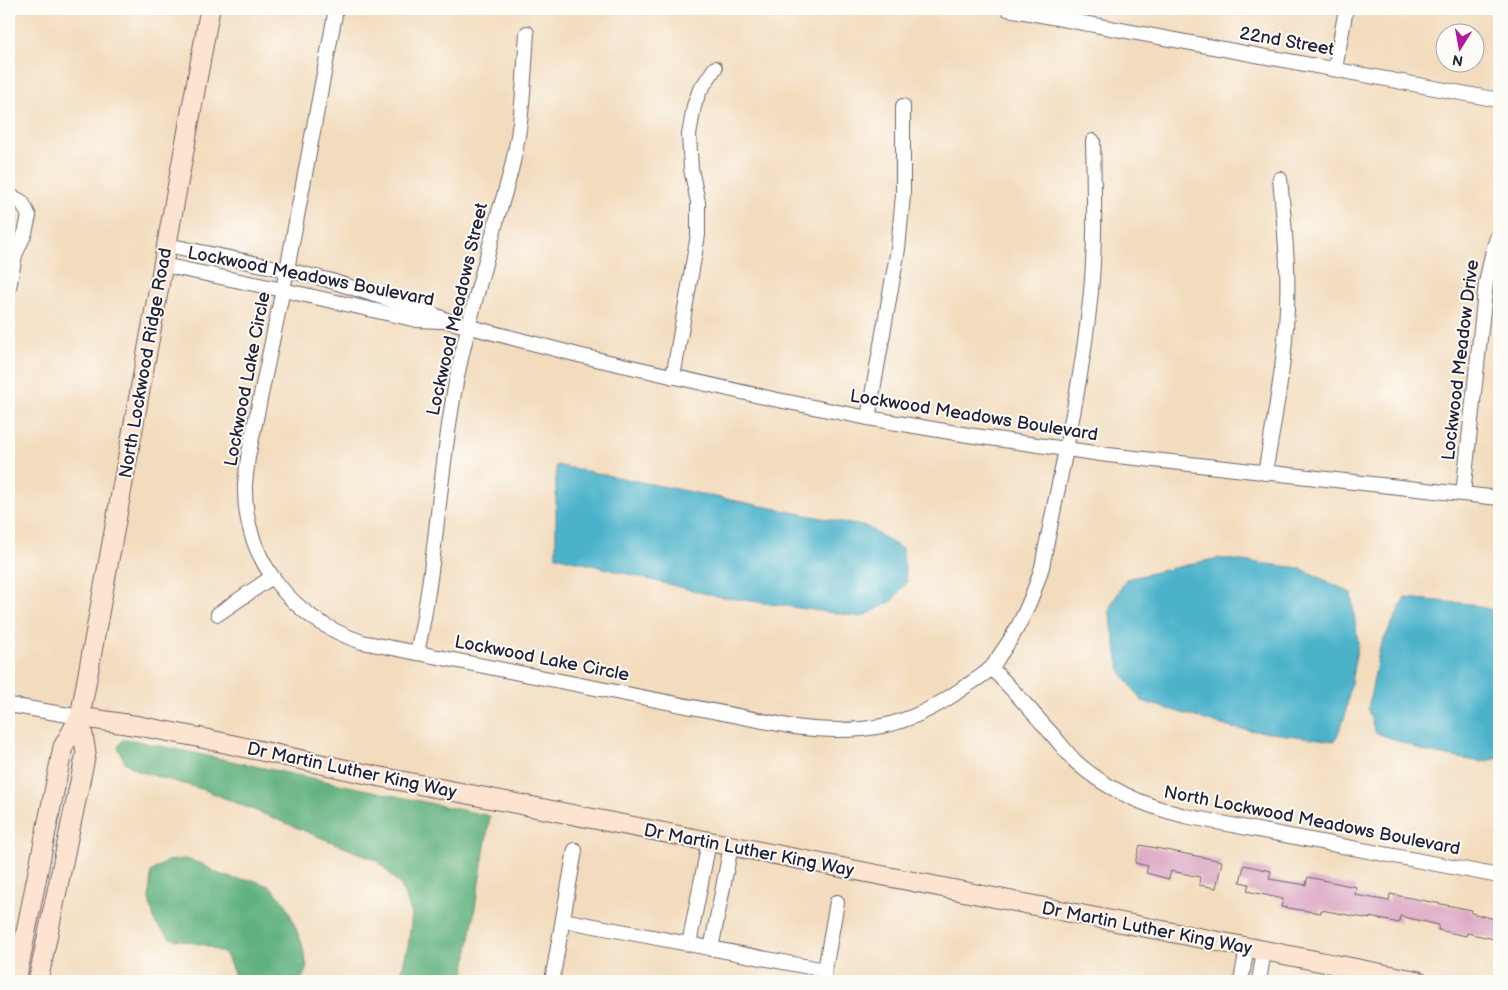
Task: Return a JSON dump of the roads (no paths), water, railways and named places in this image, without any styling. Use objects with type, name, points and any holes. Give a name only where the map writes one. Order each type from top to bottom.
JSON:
[{"type":"street","name":"North Lockwood Ridge Road","points":[[16,981],[63,747],[80,717],[210,9]]},
{"type":"street","name":"Lockwood Lake Circle","points":[[336,9],[288,270],[248,458],[245,485],[247,512],[254,539],[272,577],[290,599],[311,617],[330,629],[362,642],[794,727],[828,731],[873,728],[894,723],[932,709],[991,668]]},
{"type":"street","name":"22nd Street","points":[[1008,9],[1499,99]]},
{"type":"street","points":[[1335,68],[1346,9]]},
{"type":"street","name":"Lockwood Meadows Street","points":[[418,653],[431,580],[450,416],[469,326],[514,158],[519,128],[527,33]]},
{"type":"street","points":[[673,377],[698,235],[698,202],[691,170],[689,135],[694,106],[699,92],[715,68]]},
{"type":"street","points":[[868,418],[898,250],[903,195],[903,106]]},
{"type":"street","points":[[991,668],[1022,622],[1032,599],[1042,567],[1081,369],[1090,300],[1094,234],[1093,141]]},
{"type":"street","points":[[1265,473],[1279,397],[1286,325],[1287,268],[1280,179]]},
{"type":"street","points":[[9,195],[22,202],[29,216],[28,224],[15,255],[9,288]]},
{"type":"street","name":"Lockwood Meadow Drive","points":[[1463,494],[1486,283],[1499,232]]},
{"type":"street","name":"Lockwood Meadows Boulevard","points":[[167,245],[328,280],[402,303],[452,322],[578,355],[772,399],[868,418],[1065,449],[1499,498]]},
{"type":"street","name":"Lockwood Meadows Boulevard","points":[[163,265],[417,320],[452,322]]},
{"type":"street","points":[[218,614],[272,577]]},
{"type":"street","name":"North Lockwood Meadows Boulevard","points":[[991,668],[1009,685],[1075,761],[1096,778],[1130,798],[1185,816],[1499,876]]},
{"type":"street","points":[[9,705],[80,717]]},
{"type":"street","name":"North Lockwood Ridge Road","points":[[38,981],[86,753],[80,717]]},
{"type":"street","name":"Dr Martin Luther King Way","points":[[80,717],[198,737],[386,778],[1419,981]]},
{"type":"street","points":[[689,944],[708,842]]},
{"type":"street","points":[[711,949],[731,846]]},
{"type":"street","points":[[552,981],[575,850]]},
{"type":"street","points":[[563,920],[689,944],[824,976],[837,902]]},
{"type":"street","points":[[1241,981],[1255,950]]},
{"type":"street","points":[[1255,950],[1258,981]]},
{"type":"water","points":[[556,465],[867,527],[902,549],[907,582],[892,601],[862,617],[715,596],[556,556]]},
{"type":"water","points":[[1218,558],[1300,568],[1351,593],[1358,643],[1345,716],[1335,741],[1232,728],[1142,701],[1120,670],[1109,609],[1126,579]]},
{"type":"water","points":[[1405,598],[1471,604],[1499,612],[1499,758],[1481,762],[1427,752],[1375,732],[1368,709],[1380,647]]}]
